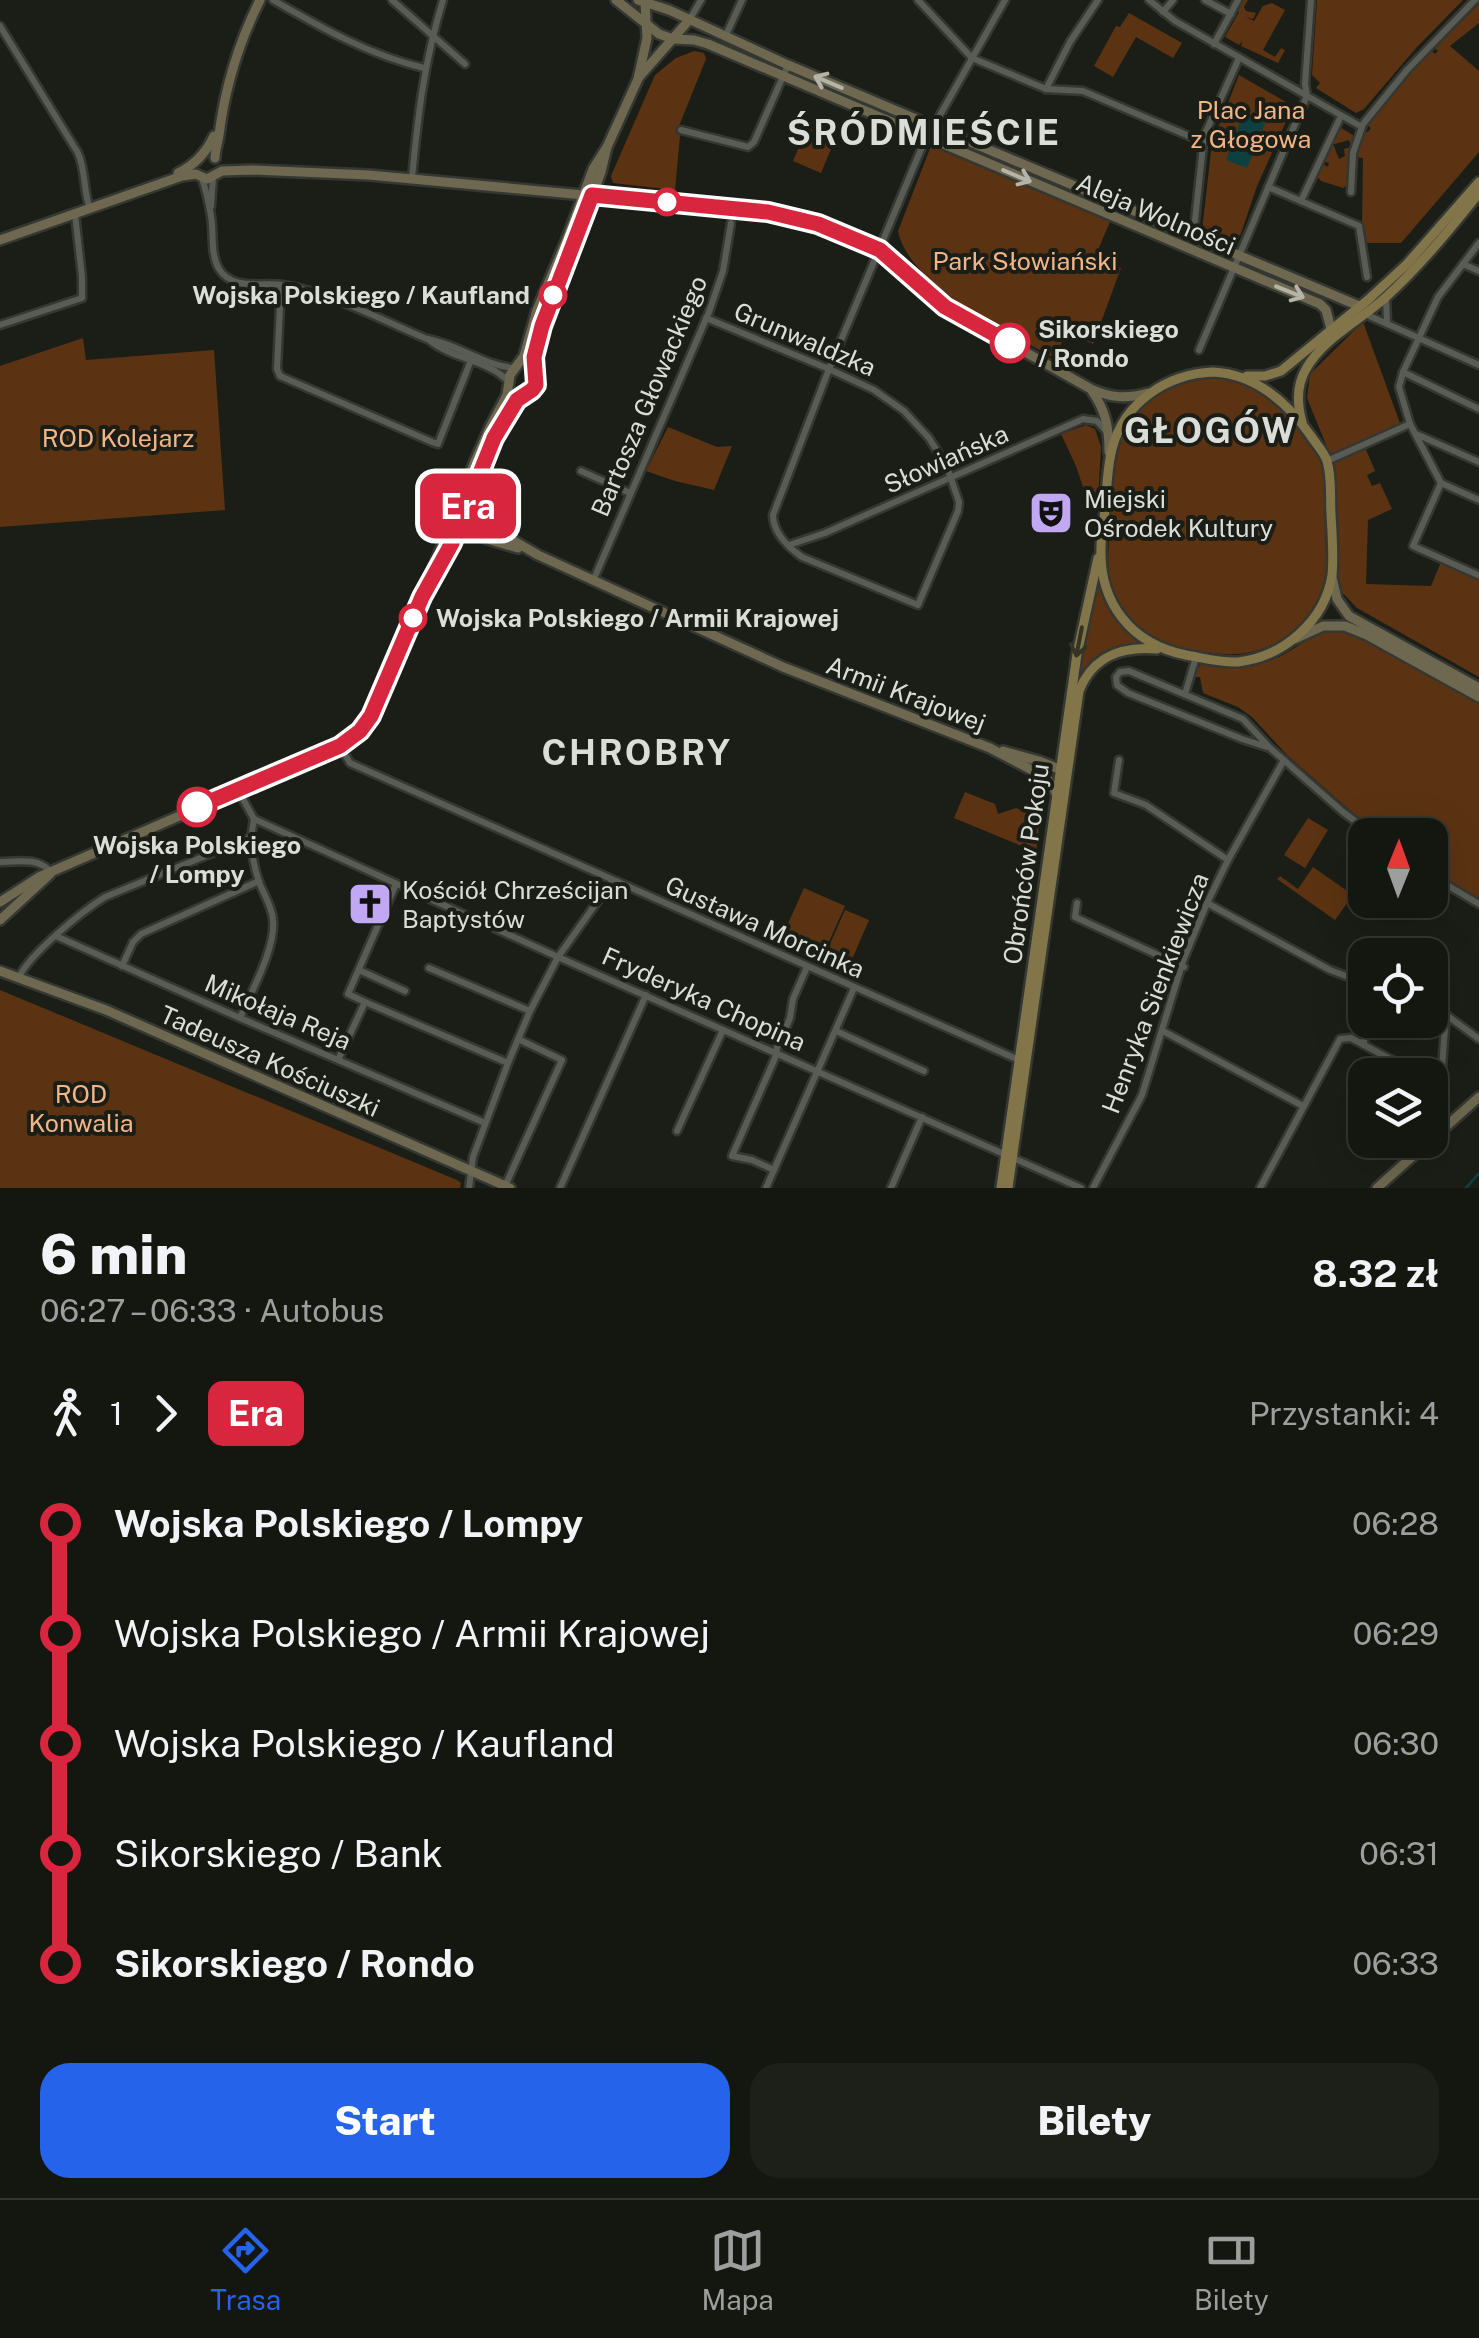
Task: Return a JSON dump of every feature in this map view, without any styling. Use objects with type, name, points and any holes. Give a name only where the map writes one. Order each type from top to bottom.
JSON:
[{"type":"main road","points":[[1303,424],[1298,392],[1306,368],[1407,264],[1479,182]]},
{"type":"main road","points":[[1230,373],[1273,394],[1303,424],[1327,461],[1332,574],[1319,609],[1293,640],[1270,653],[1230,662],[1164,650],[1135,632],[1116,610],[1104,577],[1101,547],[1109,464],[1119,430],[1148,392],[1175,380],[1193,374],[1230,373],[1253,377],[1277,373],[1330,328],[1386,298],[1425,260],[1479,192]]},
{"type":"main road","name":"Obrońców Pokoju","points":[[1004,1188],[1077,654],[1101,547]]},
{"type":"main road","name":"Obrońców Pokoju","points":[[1009,1155],[1018,1060],[1056,793],[1079,692],[1094,666],[1108,655],[1125,650],[1164,650]]},
{"type":"street","points":[[260,0],[231,67],[210,171],[216,260],[222,273],[241,283],[298,288],[498,365],[527,366],[535,372]]},
{"type":"street","points":[[273,0],[348,42],[424,68]]},
{"type":"street","points":[[392,0],[465,64]]},
{"type":"street","points":[[412,178],[424,68],[443,0]]},
{"type":"street","points":[[616,0],[646,26]]},
{"type":"street","points":[[638,79],[690,19],[701,0]]},
{"type":"street","points":[[725,37],[742,0]]},
{"type":"street","points":[[918,0],[972,58],[1046,90],[1083,91],[1202,142]]},
{"type":"street","points":[[788,545],[775,528],[773,514],[829,369],[932,127],[1004,0]]},
{"type":"street","points":[[1046,90],[1070,42],[1098,0]]},
{"type":"street","points":[[1149,0],[1214,44],[1362,127]]},
{"type":"street","points":[[1163,12],[1173,0]]},
{"type":"street","points":[[1205,0],[1230,14]]},
{"type":"street","points":[[1214,44],[1238,0]]},
{"type":"street","points":[[1199,350],[1307,96],[1311,0]]},
{"type":"street","points":[[1351,192],[1353,153],[1362,127],[1407,70],[1474,0]]},
{"type":"street","points":[[448,541],[461,522],[490,427],[507,395],[510,374],[524,356],[537,310],[638,79],[646,43],[643,1]]},
{"type":"street","name":"Aleja Wolności","points":[[643,1],[1362,310]]},
{"type":"street","points":[[0,26],[78,153],[90,209]]},
{"type":"street","name":"Aleja Wolności","points":[[646,26],[673,39],[700,41],[1320,304],[1328,314],[1330,328]]},
{"type":"street","points":[[1192,251],[1202,142],[1238,58]]},
{"type":"street","points":[[681,130],[748,147],[754,142],[788,65]]},
{"type":"street","points":[[1301,202],[1341,116]]},
{"type":"street","points":[[162,182],[203,155],[219,124]]},
{"type":"street","points":[[203,155],[210,171]]},
{"type":"street","points":[[194,163],[210,171]]},
{"type":"street","points":[[0,240],[162,182],[210,171],[412,178],[779,214],[836,230],[880,250],[945,307],[1091,389],[1127,398],[1148,392]]},
{"type":"street","points":[[1268,187],[1358,226],[1366,277]]},
{"type":"street","points":[[0,902],[22,886],[99,849],[340,746],[360,731],[371,716],[494,438],[517,400],[536,385],[534,357],[542,326],[588,194]]},
{"type":"street","points":[[0,325],[82,298],[75,214]]},
{"type":"street","name":"Bartosza Głowackiego","points":[[594,580],[706,318],[723,270],[731,223]]},
{"type":"street","points":[[1479,244],[1438,298],[1402,372],[1399,387],[1410,424],[1441,483],[1479,500]]},
{"type":"street","points":[[1463,264],[1479,271]]},
{"type":"street","points":[[280,285],[280,376],[432,442],[438,444],[472,360]]},
{"type":"street","points":[[1386,298],[1387,324]]},
{"type":"street","points":[[1362,310],[1479,365]]},
{"type":"street","name":"Grunwaldzka","points":[[706,318],[874,390],[904,411],[937,448],[951,478],[958,511],[918,605],[807,560],[788,545]]},
{"type":"street","points":[[427,339],[497,371],[517,392],[525,393]]},
{"type":"street","points":[[1402,372],[1479,409]]},
{"type":"street","points":[[1091,389],[1106,415],[1109,464]]},
{"type":"street","name":"Słowiańska","points":[[788,545],[825,533],[1082,419],[1098,421],[1109,439]]},
{"type":"street","points":[[1327,461],[1410,424]]},
{"type":"street","points":[[1415,433],[1479,462]]},
{"type":"street","points":[[581,471],[631,493]]},
{"type":"street","points":[[1441,483],[1414,546],[1478,574]]},
{"type":"street","points":[[448,541],[483,531],[472,514],[468,493]]},
{"type":"street","name":"Armii Krajowej","points":[[461,522],[802,675],[1062,772]]},
{"type":"street","points":[[1332,574],[1337,599],[1349,616],[1479,688]]},
{"type":"street","points":[[1293,640],[1323,626],[1345,626],[1367,634],[1479,696]]},
{"type":"street","points":[[1185,694],[1196,657]]},
{"type":"street","points":[[1270,748],[1128,693],[1117,685],[1116,678],[1125,670],[1243,719],[1270,748],[1351,818]]},
{"type":"street","name":"Gustawa Morcinka","points":[[340,746],[350,763],[1018,1060]]},
{"type":"street","points":[[1056,793],[1038,766],[1063,748]]},
{"type":"street","points":[[1119,760],[1114,793],[1146,805],[1228,860]]},
{"type":"street","name":"Henryka Sienkiewicza","points":[[1092,1188],[1142,1095],[1207,903],[1284,760]]},
{"type":"street","points":[[238,790],[254,819],[249,838],[273,928],[271,943],[240,1018]]},
{"type":"street","name":"Fryderyka Chopina","points":[[254,819],[1081,1188]]},
{"type":"street","points":[[16,976],[56,936],[104,897],[249,838]]},
{"type":"street","points":[[0,862],[36,862],[51,872]]},
{"type":"street","points":[[0,920],[51,872]]},
{"type":"street","points":[[122,966],[141,934],[258,881]]},
{"type":"street","points":[[469,1188],[473,1156],[530,1012],[558,957],[612,881]]},
{"type":"street","points":[[396,884],[348,994],[508,1064]]},
{"type":"street","points":[[1448,886],[1479,904]]},
{"type":"street","points":[[1077,903],[1075,917],[1183,967]]},
{"type":"street","points":[[1207,903],[1348,977]]},
{"type":"street","name":"Mikołaja Reja","points":[[56,936],[485,1124]]},
{"type":"street","points":[[774,1170],[732,1156],[790,1018],[793,999],[807,967]]},
{"type":"street","points":[[428,968],[530,1012]]},
{"type":"street","name":"Tadeusza Kościuszki","points":[[0,969],[116,1014],[508,1187]]},
{"type":"street","points":[[358,970],[405,991]]},
{"type":"street","points":[[766,1188],[854,988]]},
{"type":"street","points":[[560,1188],[646,995]]},
{"type":"street","points":[[338,1060],[365,1002]]},
{"type":"street","points":[[1448,1016],[1479,1039]]},
{"type":"street","points":[[678,1130],[722,1030]]},
{"type":"street","points":[[836,1030],[924,1071]]},
{"type":"street","points":[[1163,1031],[1303,1106]]},
{"type":"street","points":[[1260,1188],[1340,1039],[1351,1038],[1408,1068],[1442,1068],[1444,1038]]},
{"type":"street","points":[[1364,1038],[1364,1044]]},
{"type":"street","points":[[508,1187],[562,1060],[518,1039]]},
{"type":"street","points":[[1377,1188],[1479,1098]]},
{"type":"street","points":[[891,1188],[922,1118]]},
{"type":"green space","points":[[1241,0],[1248,0],[1246,11],[1256,13],[1253,19],[1246,17],[1254,21],[1263,6],[1272,3],[1285,10],[1263,50],[1275,57],[1281,48],[1285,50],[1278,63],[1241,46],[1242,41],[1239,45],[1225,37]]},
{"type":"green space","points":[[1317,0],[1463,0],[1364,109],[1356,113],[1316,88],[1320,83],[1312,75]]},
{"type":"green space","points":[[1479,4],[1479,23],[1450,46],[1479,71],[1479,152],[1401,243],[1364,243],[1363,158],[1354,154],[1363,132],[1368,132],[1382,106],[1430,50],[1435,54],[1435,48]]},
{"type":"green space","points":[[1129,13],[1182,43],[1173,58],[1136,37],[1113,77],[1094,66],[1116,26],[1120,27]]},
{"type":"green space","points":[[694,51],[704,53],[706,59],[679,126],[675,190],[613,183],[611,176],[655,75],[676,58]]},
{"type":"green space","name":"Plac Jana z Głogowa","points":[[1239,75],[1293,106],[1257,186],[1237,245],[1202,230],[1212,143]]},
{"type":"green space","points":[[808,126],[836,137],[821,173],[793,161]]},
{"type":"green space","points":[[1338,126],[1356,137],[1349,184],[1343,188],[1321,181],[1316,175],[1321,163],[1328,167],[1329,163],[1322,161],[1330,144],[1339,159],[1345,156],[1344,149],[1351,147],[1349,140],[1331,142]]},
{"type":"green space","name":"Park Słowiański","points":[[931,146],[1110,222],[1095,257],[1121,268],[1093,344],[1067,332],[1054,358],[987,321],[921,270],[906,251],[898,231]]},
{"type":"green space","points":[[1363,322],[1401,426],[1331,457],[1307,398],[1310,374]]},
{"type":"green space","name":"ROD Kolejarz","points":[[83,338],[86,360],[214,350],[225,510],[0,527],[0,366]]},
{"type":"green space","points":[[1215,378],[1246,385],[1278,406],[1317,456],[1324,481],[1326,568],[1319,596],[1292,632],[1265,648],[1236,654],[1190,649],[1150,636],[1122,608],[1108,571],[1115,469],[1128,424],[1147,402],[1160,394],[1187,383]]},
{"type":"green space","points":[[1086,425],[1095,429],[1101,447],[1098,500],[1086,496],[1061,434]]},
{"type":"green space","points":[[668,427],[717,447],[732,446],[714,490],[646,471]]},
{"type":"green space","points":[[1365,447],[1375,471],[1367,475],[1372,486],[1380,483],[1392,509],[1368,520],[1366,584],[1431,586],[1441,562],[1479,578],[1479,677],[1357,608],[1338,588],[1333,461]]},
{"type":"green space","points":[[1097,578],[1116,617],[1146,645],[1123,646],[1105,653],[1076,684]]},
{"type":"green space","points":[[1347,631],[1369,640],[1479,703],[1479,898],[1448,881],[1448,818],[1360,818],[1288,756],[1252,717],[1203,693],[1200,677],[1194,677],[1201,665],[1260,664],[1319,634]]},
{"type":"green space","points":[[965,792],[995,804],[998,814],[1016,808],[1040,819],[1036,852],[954,818]]},
{"type":"green space","points":[[1308,818],[1328,830],[1305,868],[1284,855]]},
{"type":"green space","points":[[1313,867],[1348,892],[1348,902],[1335,920],[1277,879],[1280,876],[1298,889]]},
{"type":"green space","points":[[804,888],[845,906],[823,955],[782,937]]},
{"type":"green space","points":[[845,910],[869,920],[850,964],[826,953]]},
{"type":"green space","name":"ROD Konwalia","points":[[0,990],[457,1180],[460,1188],[0,1188]]},
{"type":"water","points":[[1244,112],[1254,121],[1266,121],[1247,168],[1226,160]]},
{"type":"waterway","points":[[1466,1188],[1479,1173]]},
{"type":"bus line","name":"Era","points":[[197,807],[348,742],[371,716],[422,597],[452,543],[494,438],[517,400],[536,385],[534,357],[542,326],[592,195],[768,212],[836,230],[880,250],[945,307],[1010,343]]},
{"type":"place","name":"Wojska Polskiego / Kaufland","points":[[553,295]]},
{"type":"place","name":"Sikorskiego / Rondo","points":[[1010,343]]},
{"type":"place","name":"Miejski Ośrodek Kultury","points":[[1051,513]]},
{"type":"place","name":"Wojska Polskiego / Armii Krajowej","points":[[413,618]]},
{"type":"place","name":"Wojska Polskiego / Lompy","points":[[197,807]]},
{"type":"place","name":"Kościół Chrześcijan Baptystów","points":[[370,904]]},
{"type":"district","name":"ŚRÓDMIEŚCIE","points":[[924,132]]},
{"type":"district","name":"GŁOGÓW","points":[[1211,430]]},
{"type":"district","name":"CHROBRY","points":[[637,752]]}]
